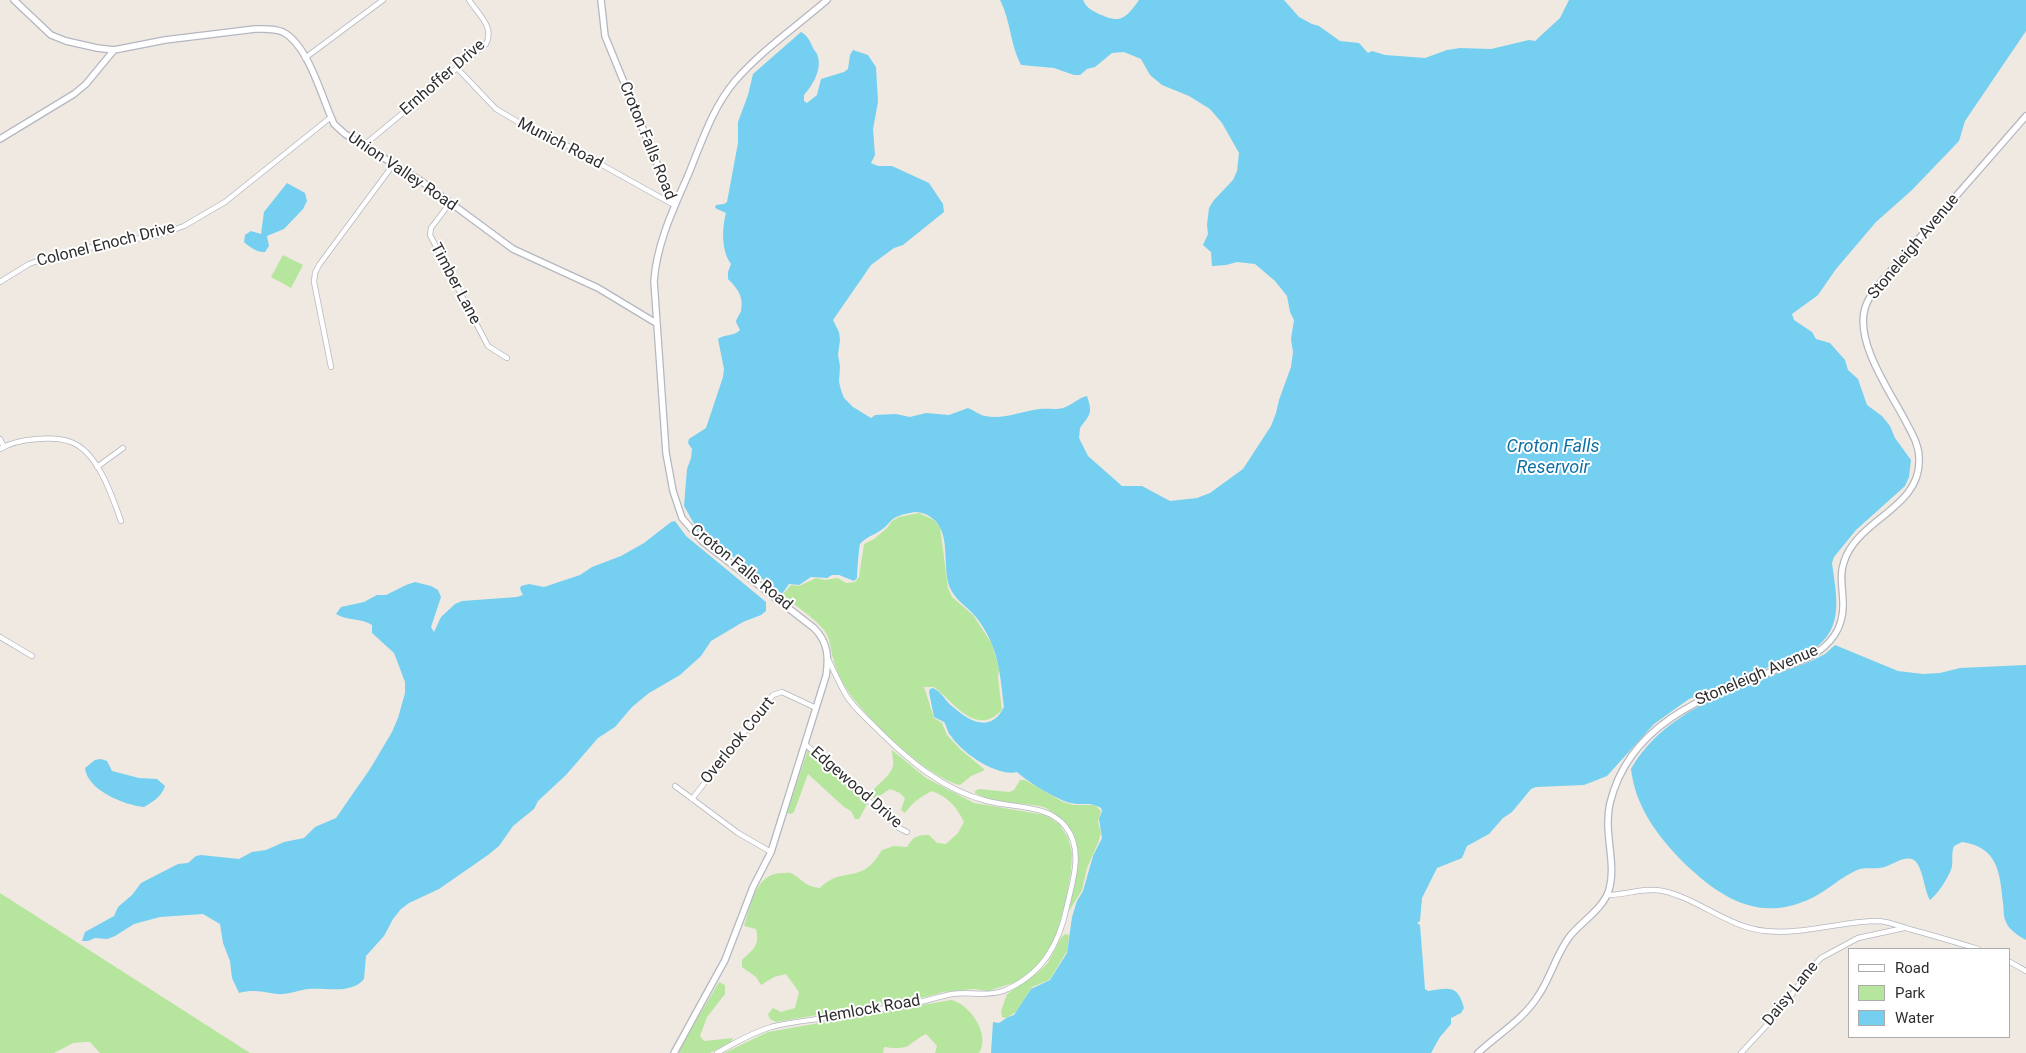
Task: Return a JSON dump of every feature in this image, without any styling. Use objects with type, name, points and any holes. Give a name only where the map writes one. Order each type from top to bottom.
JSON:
[{"type":"street","name":"Union Valley Road","points":[[14,0],[51,35],[75,43],[114,50],[192,36],[265,29],[277,30],[288,35],[297,44],[305,58],[331,118],[338,129],[421,181],[513,249],[598,288],[656,323]]},
{"type":"street","points":[[305,58],[383,0]]},
{"type":"street","name":"Ernhoffer Drive","points":[[363,146],[482,48],[489,35],[485,22],[469,0]]},
{"type":"street","name":"Croton Falls Road","points":[[601,0],[604,36],[674,205],[655,266],[654,281],[666,452],[673,491],[682,518],[702,540],[814,628],[825,643],[828,658]]},
{"type":"street","points":[[674,205],[711,119],[734,83],[763,54],[827,0]]},
{"type":"street","points":[[0,139],[74,94],[86,84],[114,50]]},
{"type":"street","name":"Munich Road","points":[[457,68],[496,109],[530,130],[568,146],[674,205]]},
{"type":"street","name":"Stoneleigh Avenue","points":[[1607,895],[1612,876],[1607,832],[1610,803],[1621,775],[1643,743],[1665,722],[1692,704],[1720,690],[1809,657],[1822,649],[1836,633],[1843,612],[1842,572],[1849,549],[1859,536],[1910,491],[1916,480],[1919,466],[1916,444],[1879,371],[1866,339],[1864,317],[1867,302],[1875,289],[2026,116]]},
{"type":"street","name":"Colonel Enoch Drive","points":[[0,282],[29,264],[46,258],[100,245],[159,235],[184,226],[208,213],[239,191],[331,118]]},
{"type":"street","points":[[331,367],[314,282],[314,273],[393,165]]},
{"type":"street","name":"Timber Lane","points":[[450,203],[432,228],[430,235],[488,346],[506,358]]},
{"type":"street","points":[[0,439],[2,448],[27,440],[48,438],[65,440],[81,448],[97,466],[108,486],[121,521]]},
{"type":"street","points":[[97,466],[123,448]]},
{"type":"street","points":[[0,637],[32,656]]},
{"type":"street","points":[[674,1053],[725,960],[753,886],[771,852],[816,708],[827,670],[828,658]]},
{"type":"street","name":"Hemlock Road","points":[[717,1053],[750,1036],[773,1027],[916,1004],[951,994],[990,994],[1011,987],[1029,975],[1045,960],[1055,946],[1064,921],[1074,875],[1075,848],[1070,832],[1064,824],[1041,810],[1000,805],[971,797],[926,772],[883,735],[854,706],[846,695],[828,658]]},
{"type":"street","name":"Overlook Court","points":[[692,799],[773,695],[782,692],[816,708]]},
{"type":"street","name":"Edgewood Drive","points":[[805,744],[899,828],[908,832]]},
{"type":"street","points":[[675,786],[738,833],[771,852]]},
{"type":"street","points":[[1478,1053],[1527,1011],[1544,986],[1569,937],[1607,895],[1624,895],[1644,890],[1661,890],[1688,898],[1738,923],[1764,931],[1803,931],[1874,922],[1890,922],[1975,948]]},
{"type":"street","name":"Daisy Lane","points":[[1741,1053],[1780,1012],[1808,972],[1821,958],[1863,936],[1905,928]]},
{"type":"street","points":[[2011,962],[2026,970]]},
{"type":"green space","points":[[283,255],[303,265],[291,288],[271,277]]},
{"type":"green space","points":[[919,513],[934,520],[940,527],[948,588],[952,597],[973,615],[992,644],[999,669],[998,678],[1002,710],[992,718],[974,719],[957,708],[934,687],[924,687],[934,718],[942,723],[947,735],[960,749],[985,770],[971,776],[960,785],[946,780],[913,758],[863,711],[843,683],[836,668],[829,640],[824,630],[810,616],[782,595],[791,585],[799,586],[816,578],[825,580],[838,578],[846,583],[855,582],[859,577],[864,544],[874,539],[892,521],[899,517]]},
{"type":"green space","points":[[808,749],[867,804],[859,819],[855,819],[851,811],[844,807],[808,774],[794,812],[791,814],[787,813]]},
{"type":"green space","points":[[892,750],[926,778],[974,803],[1045,815],[1059,824],[1068,838],[1072,852],[1071,872],[1065,904],[1054,942],[1036,967],[1016,982],[988,991],[974,989],[943,992],[926,997],[776,1022],[770,1019],[768,1014],[773,1008],[781,1012],[795,1008],[799,992],[786,974],[774,977],[761,985],[756,977],[742,967],[742,960],[753,949],[757,939],[756,929],[744,926],[752,900],[760,884],[773,874],[789,873],[808,885],[820,888],[832,879],[867,868],[882,850],[894,846],[907,847],[914,838],[919,836],[929,835],[937,843],[946,844],[958,833],[964,822],[951,803],[943,796],[932,791],[917,800],[905,813],[901,810],[905,798],[900,793],[890,789],[875,799],[871,795],[891,770],[893,764]]},
{"type":"green space","points":[[1020,780],[1025,780],[1063,802],[1074,805],[1095,805],[1101,811],[1098,822],[1101,833],[1098,843],[1087,868],[1082,890],[1069,911],[1078,861],[1077,848],[1069,826],[1050,810],[1042,807],[998,801],[975,793],[979,789],[1009,792],[1014,790]]},
{"type":"green space","points":[[0,893],[250,1053],[100,1053],[90,1042],[86,1042],[73,1043],[54,1053],[0,1053]]},
{"type":"green space","points":[[1065,934],[1069,935],[1067,951],[1049,980],[1032,987],[1016,1012],[1006,1018],[1002,1017],[1001,1011],[1007,994],[1047,964]]},
{"type":"green space","points":[[719,982],[725,985],[725,994],[707,1017],[700,1036],[704,1041],[733,1038],[731,1042],[710,1053],[677,1053]]},
{"type":"green space","points":[[951,1000],[965,1007],[977,1021],[982,1038],[982,1046],[979,1053],[935,1053],[937,1046],[926,1034],[905,1047],[884,1047],[883,1053],[724,1053],[768,1032]]},
{"type":"water","name":"Croton Falls Reservoir","points":[[1000,0],[1083,0],[1093,11],[1117,19],[1126,16],[1139,0],[1284,0],[1299,17],[1319,26],[1340,41],[1359,43],[1368,53],[1372,51],[1385,55],[1425,58],[1447,50],[1460,48],[1491,49],[1529,40],[1535,41],[1560,18],[1569,0],[2026,0],[2026,31],[1965,121],[1959,141],[1912,190],[1876,222],[1836,269],[1818,295],[1792,314],[1794,320],[1812,332],[1816,339],[1830,343],[1845,360],[1848,370],[1858,379],[1867,405],[1882,416],[1890,426],[1895,438],[1911,460],[1909,477],[1905,486],[1856,530],[1834,557],[1832,563],[1836,610],[1830,631],[1814,649],[1689,699],[1654,724],[1607,776],[1584,785],[1536,787],[1531,789],[1512,812],[1503,818],[1489,834],[1467,846],[1462,858],[1437,868],[1422,898],[1420,921],[1417,923],[1420,925],[1425,989],[1428,991],[1451,989],[1459,995],[1464,1008],[1461,1013],[1451,1018],[1451,1024],[1440,1037],[1431,1053],[991,1053],[993,1022],[999,1023],[1014,1015],[1031,989],[1050,980],[1067,953],[1072,917],[1077,901],[1083,891],[1093,856],[1102,838],[1099,819],[1102,811],[1101,808],[1090,804],[1076,804],[1059,799],[1017,772],[1009,773],[990,767],[971,756],[956,743],[944,722],[934,717],[929,692],[933,688],[950,705],[966,717],[980,722],[993,720],[1004,707],[995,652],[986,631],[951,590],[946,571],[944,540],[937,522],[929,516],[915,512],[900,515],[882,530],[863,541],[860,544],[857,578],[854,581],[839,575],[832,575],[827,578],[811,577],[799,585],[789,584],[782,594],[697,529],[684,506],[687,469],[692,449],[688,443],[689,439],[706,428],[723,377],[724,369],[718,339],[740,330],[736,322],[741,311],[742,301],[737,289],[728,279],[731,264],[724,246],[723,232],[726,213],[715,208],[716,205],[727,202],[738,143],[738,122],[753,74],[801,32],[808,39],[819,59],[816,76],[804,95],[804,101],[807,103],[817,95],[821,79],[848,69],[850,55],[853,50],[868,55],[876,67],[878,102],[873,129],[875,155],[871,163],[878,166],[892,166],[929,183],[943,204],[944,212],[903,245],[894,248],[871,265],[833,320],[839,332],[840,340],[838,355],[840,366],[839,382],[844,398],[853,407],[871,418],[875,415],[896,414],[910,417],[926,413],[949,415],[968,408],[983,415],[999,417],[1040,409],[1063,408],[1087,396],[1090,414],[1080,428],[1079,438],[1088,456],[1122,486],[1142,486],[1170,501],[1197,498],[1210,493],[1243,469],[1271,426],[1291,367],[1293,352],[1291,339],[1294,320],[1290,312],[1287,296],[1275,281],[1255,264],[1237,262],[1212,266],[1211,252],[1203,245],[1208,234],[1209,208],[1233,180],[1237,171],[1239,153],[1222,123],[1210,109],[1189,96],[1162,85],[1150,75],[1141,59],[1124,52],[1112,53],[1095,67],[1087,69],[1080,75],[1074,75],[1054,68],[1021,65]]},
{"type":"water","points":[[287,183],[305,193],[307,201],[303,209],[284,229],[267,236],[269,246],[265,252],[260,252],[244,242],[245,235],[251,231],[261,234],[264,212]]},
{"type":"water","points":[[675,521],[686,536],[766,602],[766,611],[711,641],[701,656],[680,675],[649,693],[632,707],[615,727],[598,738],[566,775],[538,801],[534,809],[513,826],[499,846],[488,855],[439,889],[409,903],[401,909],[384,936],[366,956],[364,979],[359,984],[345,989],[308,989],[281,994],[253,991],[239,993],[232,978],[230,961],[223,943],[220,924],[203,914],[160,917],[134,924],[107,939],[95,938],[82,941],[85,932],[114,916],[118,907],[132,895],[141,883],[178,864],[188,863],[196,856],[201,855],[239,859],[252,852],[266,850],[284,842],[304,838],[315,827],[336,818],[370,769],[392,732],[405,693],[405,682],[394,653],[372,633],[372,625],[336,614],[341,607],[364,602],[377,595],[386,595],[415,582],[431,586],[438,590],[441,597],[431,627],[434,632],[441,617],[455,604],[462,601],[517,597],[523,595],[520,589],[521,586],[529,584],[544,587],[580,575],[592,567],[621,556],[644,543]]},
{"type":"water","points":[[1835,645],[1898,671],[1923,674],[1940,673],[1960,668],[2026,665],[2026,940],[2017,935],[2007,925],[1995,863],[1983,849],[1974,845],[1962,842],[1954,846],[1949,875],[1940,890],[1930,900],[1919,866],[1912,859],[1908,858],[1884,867],[1857,870],[1818,895],[1793,905],[1775,908],[1759,907],[1727,896],[1698,876],[1665,843],[1649,820],[1637,796],[1631,769],[1647,747],[1666,728],[1711,700],[1811,661],[1825,654]]},
{"type":"water","points":[[95,760],[107,761],[112,771],[139,778],[157,779],[165,786],[164,790],[157,798],[144,807],[117,800],[99,789],[87,776],[85,768]]}]
